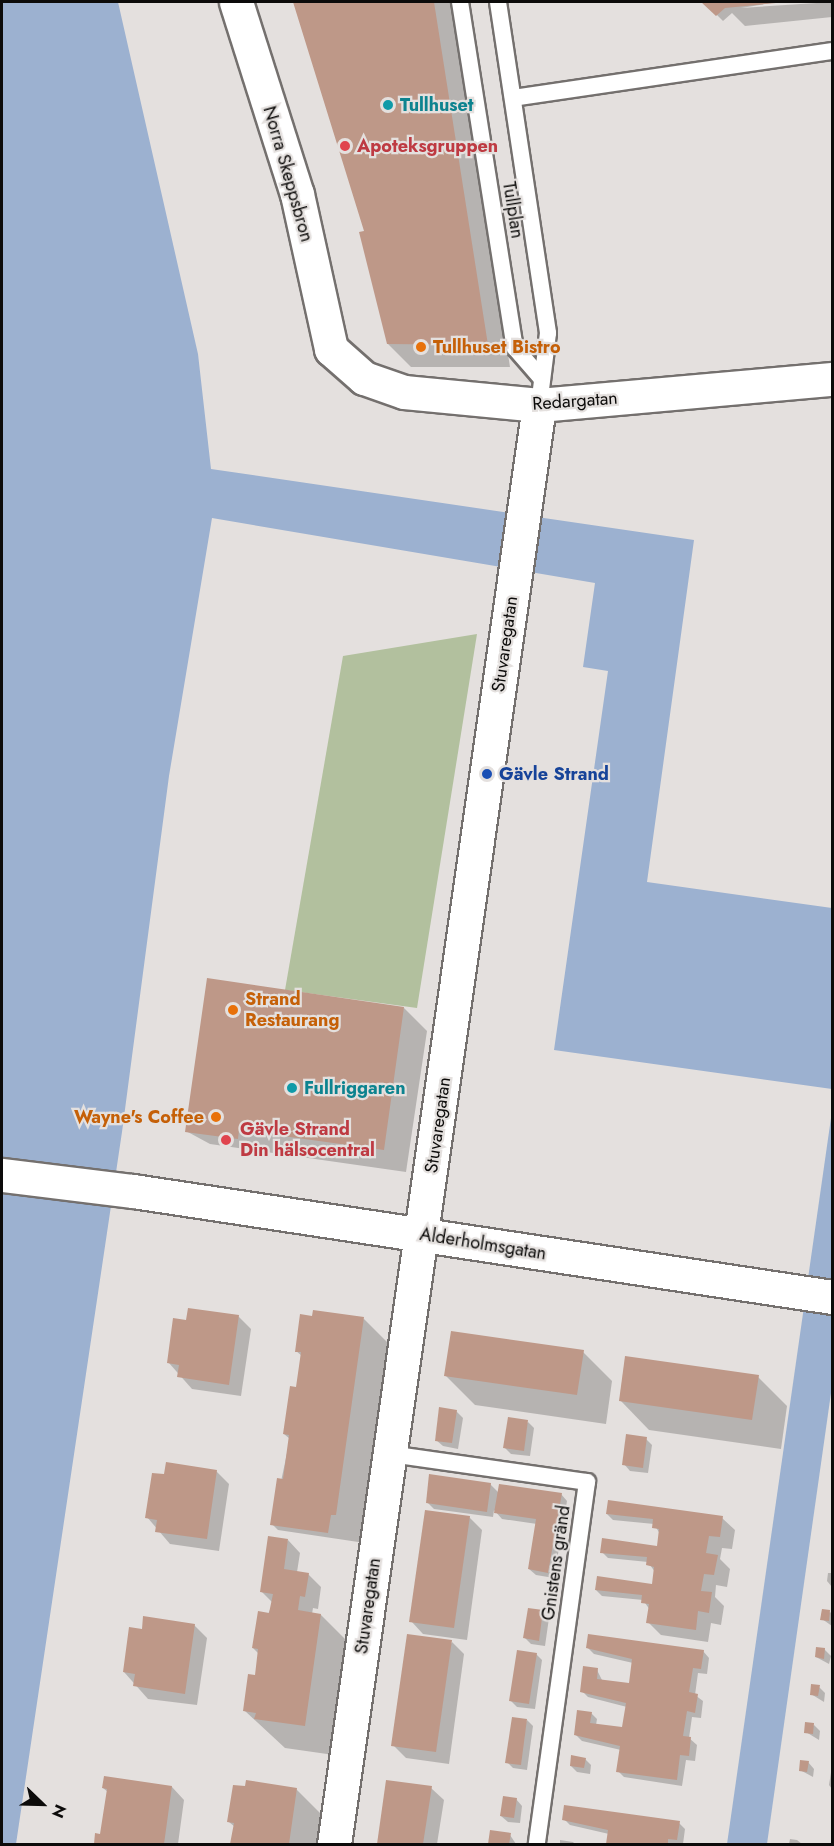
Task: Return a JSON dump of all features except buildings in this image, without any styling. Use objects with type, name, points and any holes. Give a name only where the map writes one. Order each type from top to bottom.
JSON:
[{"type":"street","name":"Norra Skeppsbron","points":[[237,2],[297,194],[331,349]]},
{"type":"street","name":"Redargatan","points":[[331,349],[364,378],[404,392],[540,392],[832,379]]},
{"type":"street","name":"Stuvaregatan","points":[[334,1845],[540,392]]},
{"type":"street","name":"Alderholmsgatan","points":[[2,1175],[133,1191],[832,1297]]},
{"type":"lane","name":"Tullplan","points":[[460,2],[515,348],[540,392]]},
{"type":"lane","points":[[498,2],[548,333],[540,392]]},
{"type":"lane","points":[[513,98],[832,51]]},
{"type":"lane","name":"Gnistens gränd","points":[[390,1455],[587,1482],[537,1845]]},
{"type":"green space","points":[[477,634],[417,1008],[285,990],[343,656]]},
{"type":"water","points":[[2,2],[118,2],[198,354],[211,469],[694,540],[647,882],[832,908],[832,1089],[554,1050],[608,671],[583,667],[595,583],[212,518],[169,776],[122,1132],[16,1844],[2,1844]]},
{"type":"water","points":[[832,1111],[832,1386],[767,1844],[727,1844]]},
{"type":"place","name":"Tullhuset","points":[[388,105]]},
{"type":"place","name":"Apoteksgruppen","points":[[345,146]]},
{"type":"place","name":"Tullhuset Bistro","points":[[421,347]]},
{"type":"place","name":"Gävle Strand","points":[[487,774]]},
{"type":"place","name":"Strand Restaurang","points":[[233,1010]]},
{"type":"place","name":"Fullriggaren","points":[[292,1088]]},
{"type":"place","name":"Wayne's Coffee","points":[[216,1117]]},
{"type":"place","name":"Gävle Strand Din hälsocentral","points":[[226,1140]]}]
